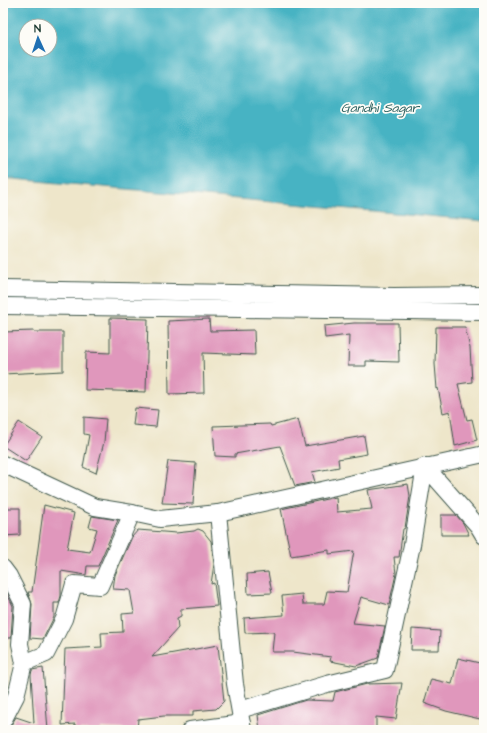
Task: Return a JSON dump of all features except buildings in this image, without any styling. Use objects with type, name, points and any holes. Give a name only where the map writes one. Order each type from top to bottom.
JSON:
[{"type":"street","points":[[3,289],[394,296],[484,296]]},
{"type":"street","points":[[3,306],[484,312]]},
{"type":"street","points":[[3,465],[95,507],[132,513],[160,520],[218,513],[484,454]]},
{"type":"street","points":[[425,466],[478,526],[484,536]]},
{"type":"street","points":[[190,730],[242,721],[327,684],[385,670],[412,545],[425,466]]},
{"type":"street","points":[[24,663],[46,654],[64,619],[74,584],[100,586],[132,513]]},
{"type":"street","points":[[218,513],[242,721]]},
{"type":"street","points":[[3,568],[9,576],[23,604],[20,644],[24,663],[16,696],[3,721]]},
{"type":"water","name":"Gandhi Sagar","points":[[3,3],[484,3],[484,221],[3,178]]}]
